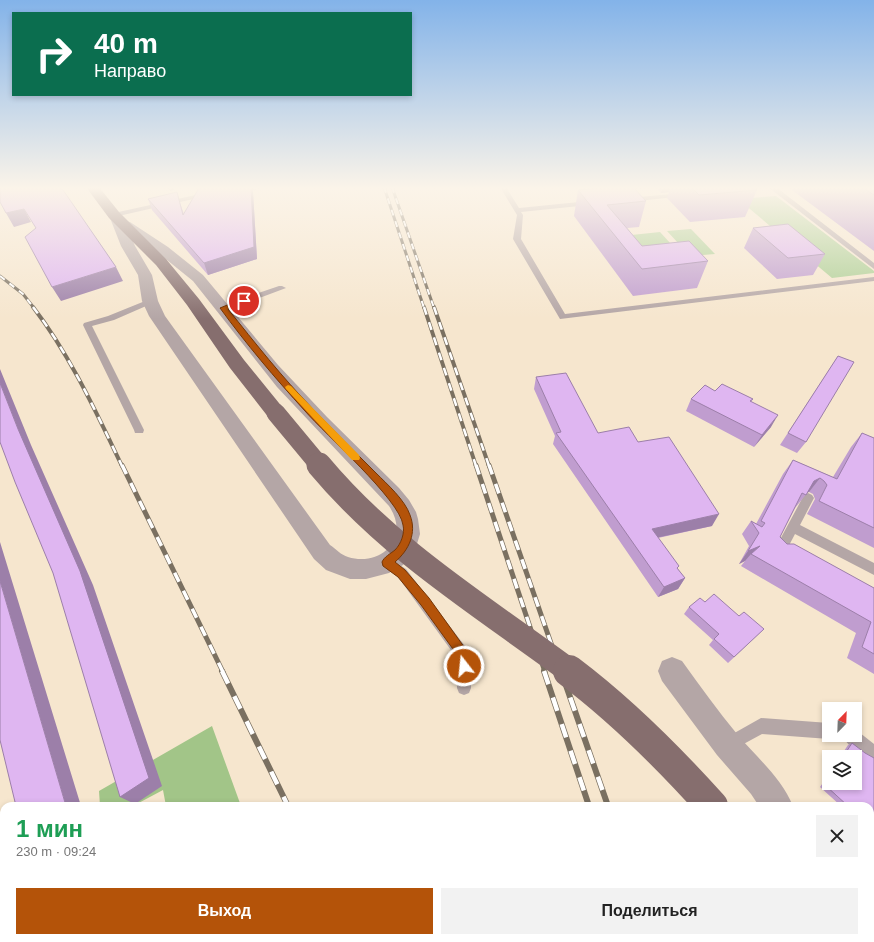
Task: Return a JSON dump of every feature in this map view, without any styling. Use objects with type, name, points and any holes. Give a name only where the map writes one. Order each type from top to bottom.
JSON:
[{"type":"main road","points":[[130,231],[161,262],[193,302],[236,364],[356,508],[375,526],[436,574],[598,694],[643,733],[676,766],[708,802]]},
{"type":"street","points":[[122,231],[128,246],[145,275],[150,301],[157,316],[326,558],[339,566],[354,570],[376,567],[387,562],[399,552],[407,540],[409,526],[405,514],[390,494],[308,410],[224,308],[198,279],[162,249],[136,231]]},
{"type":"street","points":[[672,671],[727,745],[762,783],[774,802]]},
{"type":"lane","points":[[518,231],[517,239],[563,318],[585,313],[874,279]]},
{"type":"lane","points":[[827,231],[874,267]]},
{"type":"lane","points":[[224,308],[282,288]]},
{"type":"lane","points":[[139,430],[87,325],[111,318],[150,301]]},
{"type":"lane","points":[[780,550],[808,498]]},
{"type":"lane","points":[[793,527],[874,569]]},
{"type":"lane","points":[[387,562],[402,573],[463,655],[464,688]]},
{"type":"lane","points":[[727,745],[761,726],[822,730]]},
{"type":"lane","points":[[859,742],[874,754]]},
{"type":"green space","points":[[667,231],[693,231],[715,254],[690,256]]},
{"type":"green space","points":[[776,231],[822,231],[874,271],[874,273],[832,278]]},
{"type":"green space","points":[[660,232],[682,256],[642,261],[622,236]]},
{"type":"green space","points":[[212,726],[240,802],[165,802],[163,790],[140,802],[100,802],[99,791]]},
{"type":"building","points":[[32,231],[91,231],[116,267],[52,287],[25,237]]},
{"type":"building","points":[[176,231],[253,231],[254,247],[204,263]]},
{"type":"building","points":[[611,231],[629,231],[642,246],[689,241],[708,261],[642,269]]},
{"type":"building","points":[[756,231],[797,231],[825,254],[788,258]]},
{"type":"building","points":[[838,356],[854,362],[806,442],[788,433]]},
{"type":"building","points":[[566,373],[598,433],[629,427],[638,442],[669,437],[719,514],[652,529],[679,566],[677,568],[685,578],[664,587],[556,433],[561,432],[536,377]]},
{"type":"building","points":[[0,383],[18,429],[80,571],[149,778],[120,797],[53,573],[0,442]]},
{"type":"building","points":[[722,384],[753,399],[750,401],[778,415],[762,435],[691,399],[705,385],[715,391]]},
{"type":"building","points":[[862,433],[874,438],[874,528],[819,501],[827,485],[820,478],[814,481],[806,495],[802,493],[780,537],[787,544],[794,544],[874,588],[874,654],[862,647],[871,622],[751,554],[760,546],[748,551],[759,533],[751,521],[762,527],[765,523],[761,521],[793,460],[837,479]]},
{"type":"building","points":[[0,581],[65,802],[15,802],[0,740]]},
{"type":"building","points":[[714,594],[739,616],[744,612],[764,629],[734,657],[714,639],[719,634],[689,607],[700,598],[705,602]]},
{"type":"building","points":[[852,743],[861,750],[848,750]]},
{"type":"building","points":[[862,751],[874,758],[874,802],[844,802],[830,790],[862,790]]},
{"type":"railway","points":[[399,231],[424,308]]},
{"type":"railway","points":[[407,231],[434,308]]},
{"type":"railway","points":[[0,276],[23,294],[34,308]]},
{"type":"railway","points":[[33,307],[71,364],[122,466]]},
{"type":"railway","points":[[424,307],[476,466]]},
{"type":"railway","points":[[434,307],[489,466]]},
{"type":"railway","points":[[122,465],[223,672]]},
{"type":"railway","points":[[476,465],[545,672]]},
{"type":"railway","points":[[489,465],[561,672]]},
{"type":"railway","points":[[222,671],[286,802]]},
{"type":"railway","points":[[544,671],[588,802]]},
{"type":"railway","points":[[561,671],[607,802]]},
{"type":"slow traffic","points":[[288,387],[308,410],[355,458]]},
{"type":"route","points":[[244,301],[224,308],[272,369],[308,410],[390,494],[402,509],[408,520],[409,526],[407,540],[394,558],[387,562],[402,573],[425,602],[463,655],[464,666]]}]
